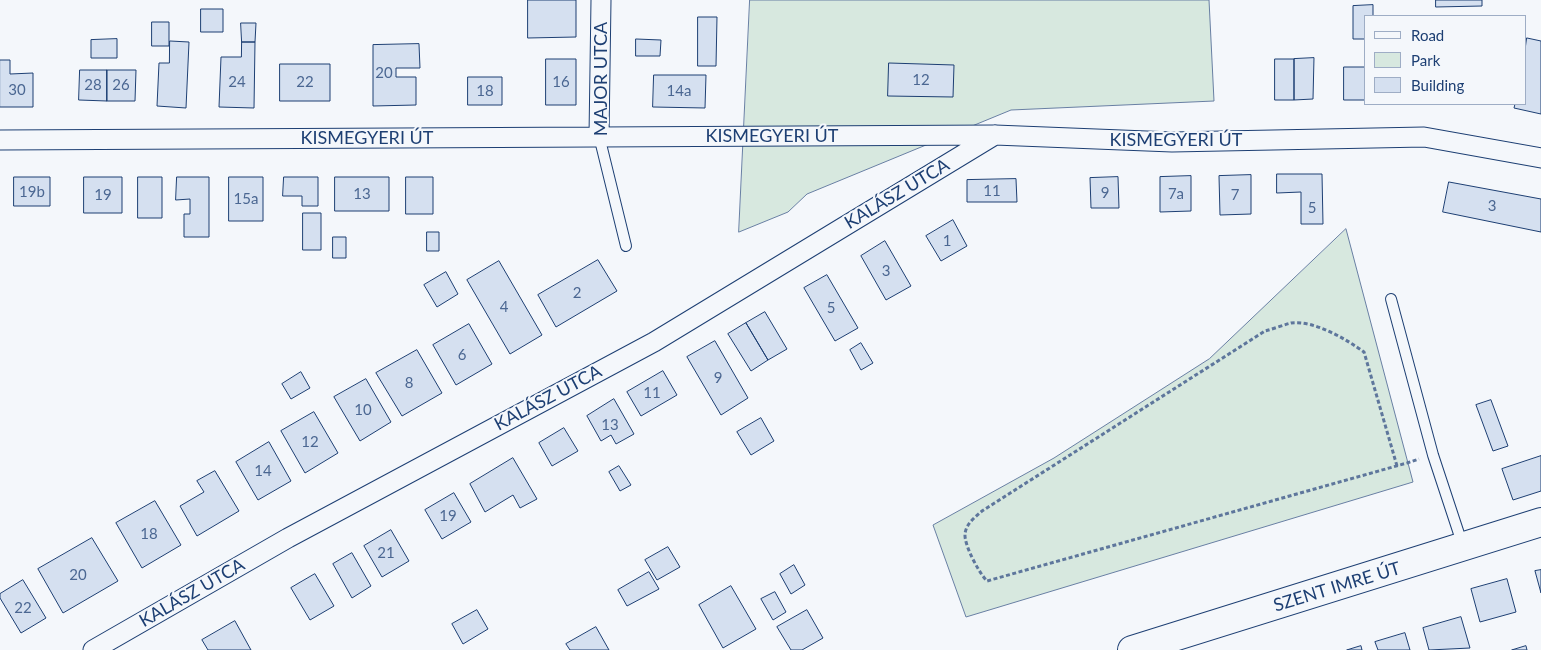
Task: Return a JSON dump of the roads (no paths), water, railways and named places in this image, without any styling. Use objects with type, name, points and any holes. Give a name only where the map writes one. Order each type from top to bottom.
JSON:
[{"type":"main road","name":"SZENT IMRE ÚT","points":[[1132,650],[1541,522]]},
{"type":"street","name":"MAJOR UTCA","points":[[599,136],[601,0]]},
{"type":"street","name":"KISMEGYERI ÚT","points":[[0,140],[995,135],[1172,142],[1424,137],[1541,158]]},
{"type":"street","name":"KALÁSZ UTCA","points":[[93,650],[288,538],[654,342],[995,135]]},
{"type":"lane","name":"MAJOR UTCA","points":[[599,136],[626,246]]},
{"type":"lane","points":[[1391,299],[1433,454],[1464,547]]}]
